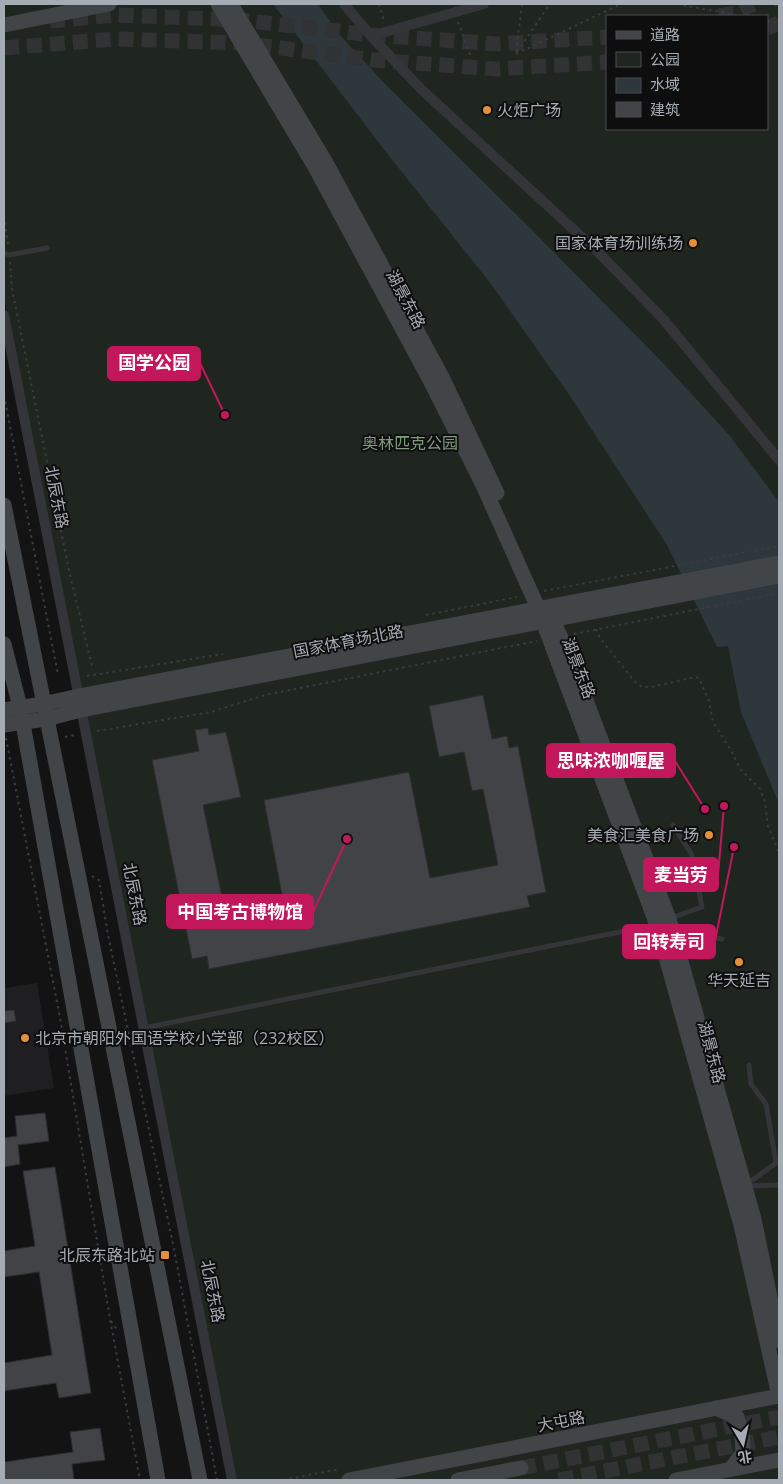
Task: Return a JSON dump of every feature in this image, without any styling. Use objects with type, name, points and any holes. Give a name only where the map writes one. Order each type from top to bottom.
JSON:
[{"type":"street","points":[[4,25],[109,4]]},
{"type":"street","name":"湖景东路","points":[[218,4],[315,167],[431,382],[536,593]]},
{"type":"street","name":"湖景东路","points":[[230,4],[325,161],[442,377],[492,480],[555,638],[663,922],[741,1225],[779,1396]]},
{"type":"street","points":[[344,4],[421,89],[598,252],[664,320],[779,460]]},
{"type":"street","points":[[371,36],[484,4]]},
{"type":"street","name":"北辰东路","points":[[4,315],[232,1480]]},
{"type":"street","points":[[4,505],[200,1480]]},
{"type":"street","points":[[677,588],[779,563]]},
{"type":"street","points":[[677,588],[779,576]]},
{"type":"street","name":"国家体育场北路","points":[[21,715],[45,712],[80,703],[677,588]]},
{"type":"street","points":[[4,644],[21,715],[158,1480]]},
{"type":"street","points":[[4,710],[21,715]]},
{"type":"street","points":[[5,732],[21,715]]},
{"type":"street","name":"湖景东路","points":[[663,922],[675,939],[745,1186],[754,1219],[779,1341]]},
{"type":"street","name":"大屯路","points":[[350,1480],[779,1396]]},
{"type":"street","points":[[716,1408],[737,1417],[742,1433],[743,1452],[731,1469]]},
{"type":"street","points":[[676,1480],[779,1460]]},
{"type":"street","points":[[458,1480],[522,1468]]},
{"type":"lane","points":[[6,254],[47,248]]},
{"type":"lane","points":[[144,1028],[663,922],[702,907],[692,855],[673,825]]},
{"type":"lane","points":[[675,939],[696,936],[722,940]]},
{"type":"lane","points":[[745,1186],[776,1163],[766,1104],[751,1084],[749,1065]]},
{"type":"lane","points":[[745,1186],[779,1185]]},
{"type":"path","points":[[516,54],[522,4]]},
{"type":"path","points":[[516,54],[550,4]]},
{"type":"path","points":[[516,54],[621,4]]},
{"type":"path","points":[[677,4],[737,15]]},
{"type":"path","points":[[701,8],[702,4]]},
{"type":"path","points":[[775,4],[779,9]]},
{"type":"path","points":[[454,12],[471,57]]},
{"type":"path","points":[[4,216],[6,254],[12,289],[70,575],[92,666]]},
{"type":"path","points":[[4,395],[58,675]]},
{"type":"path","points":[[426,615],[668,566],[779,546]]},
{"type":"path","points":[[51,739],[211,712],[265,695],[779,593]]},
{"type":"path","points":[[596,629],[600,638],[635,682],[642,687],[651,687],[695,677],[699,678],[710,701],[713,722],[732,752],[740,769],[760,789],[765,802],[768,826],[779,853]]},
{"type":"path","points":[[75,680],[94,674],[195,657],[231,653]]},
{"type":"path","points":[[5,732],[60,1018],[110,1319],[140,1480]]},
{"type":"path","points":[[77,868],[99,880],[108,935],[172,1241],[217,1480]]},
{"type":"shaded area","name":"北京市朝阳外国语学校小学部（232校区）","points":[[37,983],[54,1088],[4,1096],[4,988]]},
{"type":"green space","name":"奥林匹克公园","points":[[4,4],[779,4],[779,1480],[237,1480],[4,296]]},
{"type":"water","points":[[273,4],[318,4],[339,34],[387,86],[664,364],[730,436],[779,502],[779,804],[741,712],[728,646],[717,647],[667,545],[570,396],[491,284],[382,147]]},
{"type":"building","points":[[483,695],[492,739],[507,736],[509,748],[518,746],[546,892],[527,896],[530,907],[209,969],[207,956],[192,959],[152,760],[199,751],[195,730],[208,728],[209,735],[226,732],[241,797],[203,805],[226,916],[284,905],[264,800],[409,772],[430,878],[498,865],[483,789],[472,791],[464,752],[439,757],[429,706]]},
{"type":"building","points":[[14,1010],[16,1021],[4,1023],[4,1011]]},
{"type":"building","points":[[45,1113],[49,1141],[18,1145],[20,1164],[4,1167],[4,1138],[17,1136],[15,1116]]},
{"type":"building","points":[[55,1167],[91,1393],[59,1398],[56,1383],[4,1391],[4,1363],[52,1355],[39,1272],[4,1277],[4,1251],[35,1246],[23,1171]]},
{"type":"building","points":[[100,1428],[105,1460],[72,1464],[74,1480],[4,1480],[4,1462],[73,1452],[70,1432]]},
{"type":"tunnel","points":[[725,15],[736,13],[753,4]]},
{"type":"tunnel","points":[[50,21],[117,15],[240,20],[373,35],[497,44],[606,37]]},
{"type":"tunnel","points":[[768,28],[779,23]]},
{"type":"tunnel","points":[[4,48],[115,39],[242,43],[374,60],[497,69],[606,62]]},
{"type":"tunnel","points":[[521,1468],[779,1417]]},
{"type":"tunnel","points":[[559,1480],[779,1437]]},
{"type":"place","name":"火炬广场","points":[[487,110]]},
{"type":"place","name":"国家体育场训练场","points":[[693,243]]},
{"type":"place","name":"国学公园","points":[[225,415]]},
{"type":"place","name":"麦当劳","points":[[724,806]]},
{"type":"place","name":"思味浓咖喱屋","points":[[705,809]]},
{"type":"place","name":"美食汇美食广场","points":[[709,835]]},
{"type":"place","name":"中国考古博物馆","points":[[347,839]]},
{"type":"place","name":"回转寿司","points":[[734,847]]},
{"type":"place","name":"华天延吉","points":[[739,962]]},
{"type":"place","name":"北京市朝阳外国语学校小学部（232校区）","points":[[25,1038]]},
{"type":"place","name":"北辰东路北站","points":[[165,1255]]}]
